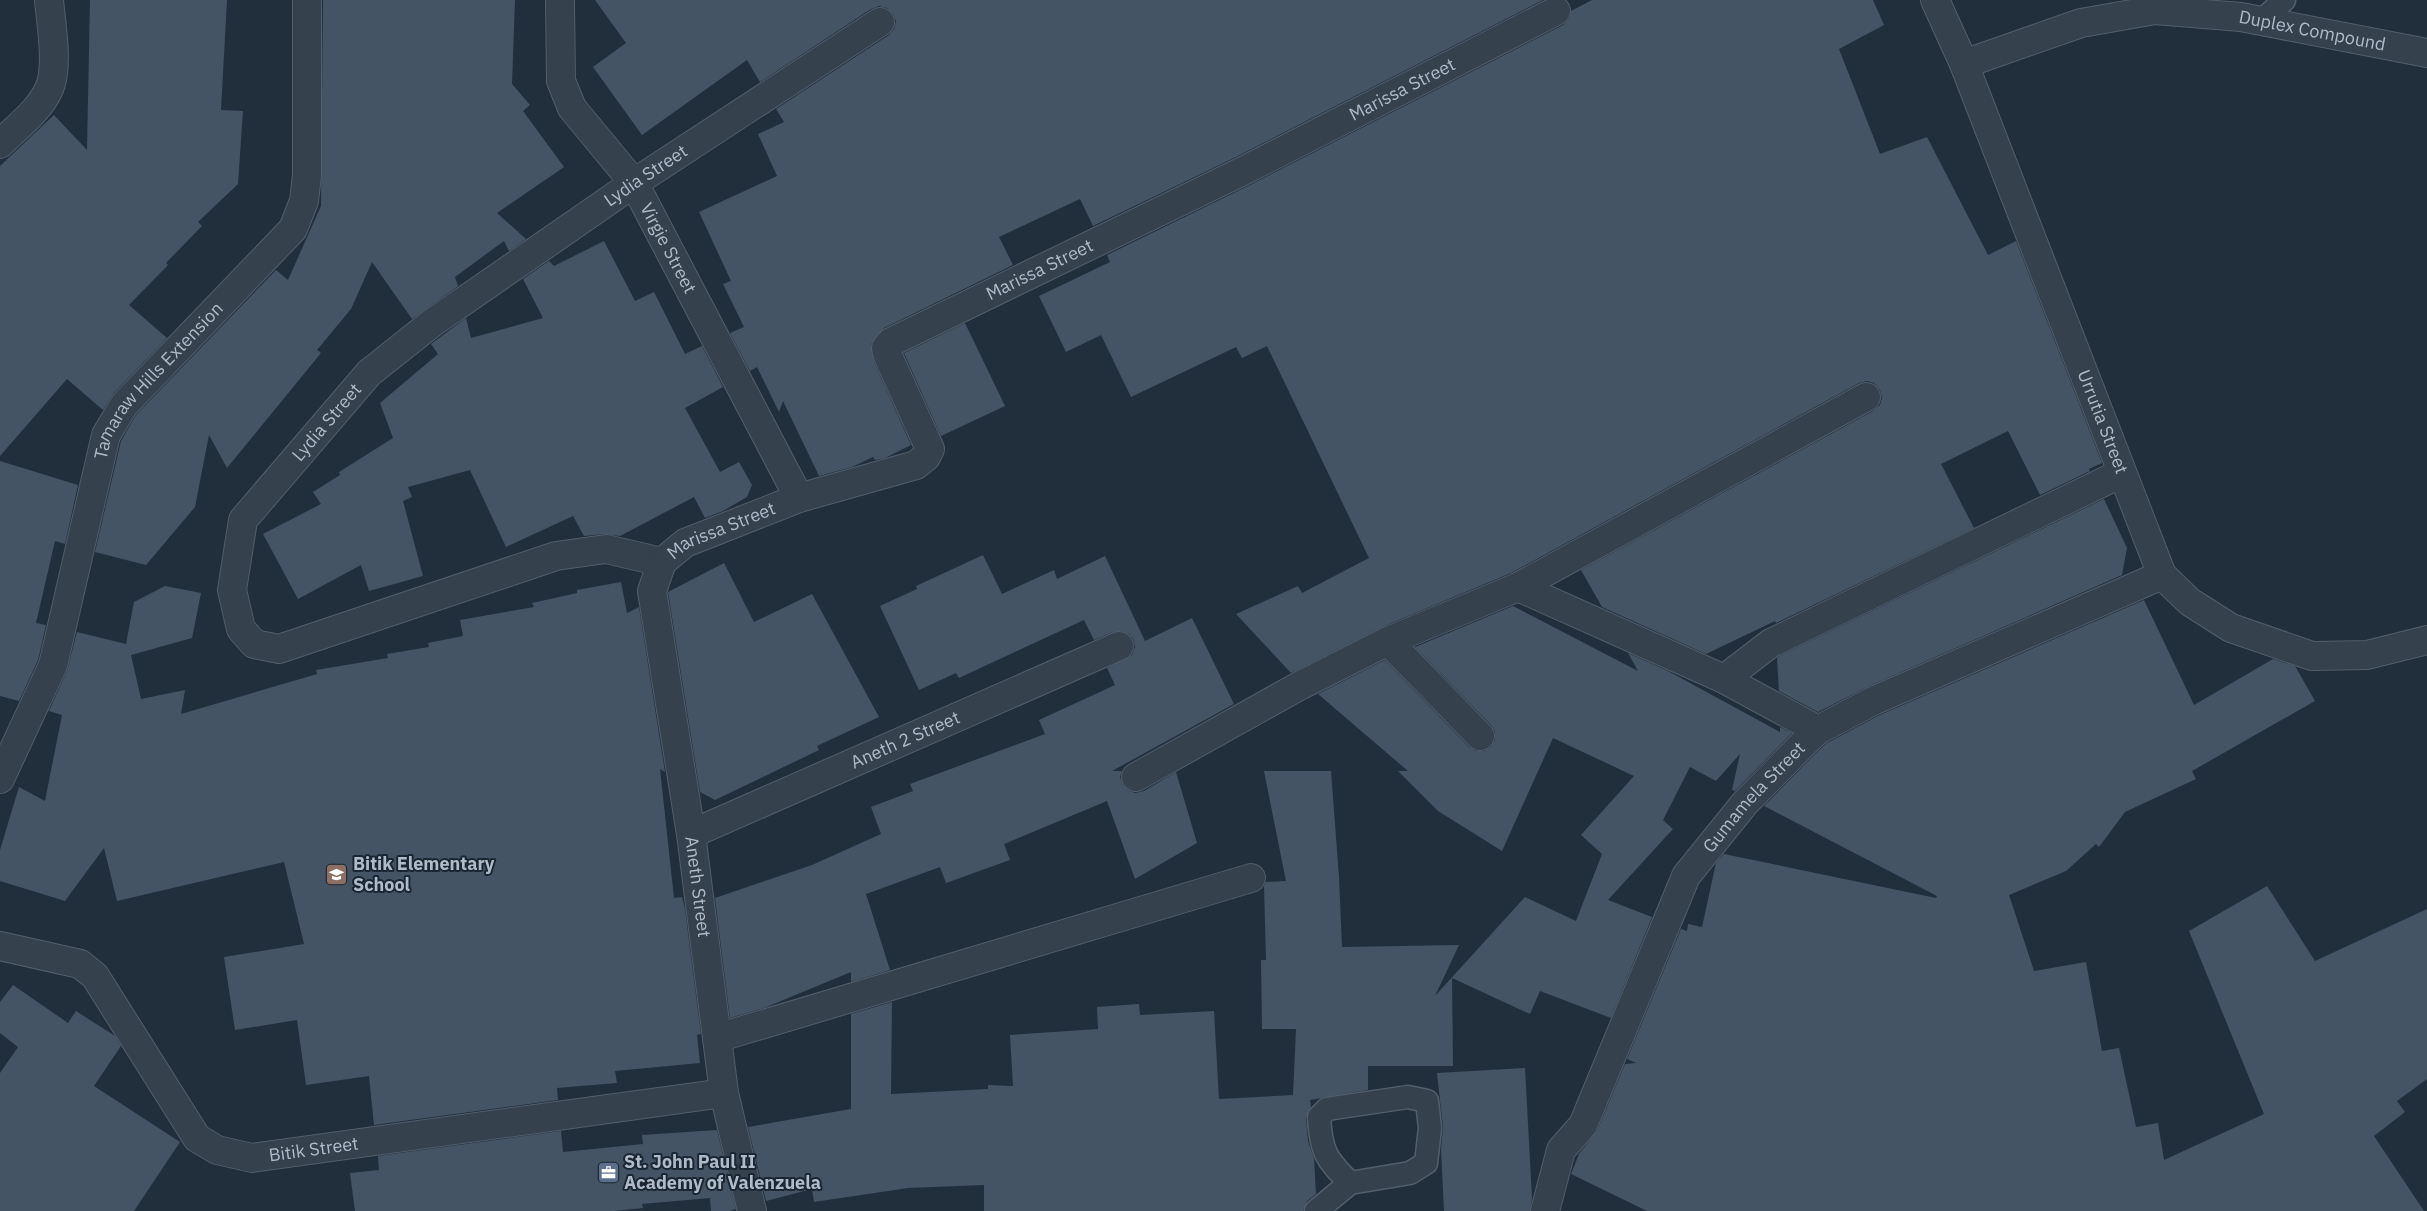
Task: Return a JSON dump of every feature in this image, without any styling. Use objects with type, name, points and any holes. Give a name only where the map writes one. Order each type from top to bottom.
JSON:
[{"type":"street","points":[[0,144],[39,105],[50,88],[54,69],[49,0]]},
{"type":"street","name":"Tamaraw Hills Extension","points":[[0,780],[53,665],[106,435],[124,405],[293,229],[304,201],[307,175],[307,0]]},
{"type":"street","name":"Virgie Street","points":[[560,0],[561,81],[572,108],[634,183],[799,498]]},
{"type":"street","name":"Urrutia Street","points":[[1935,0],[1964,64],[2057,299],[2162,575],[2190,602],[2232,628],[2312,656],[2367,655],[2427,640]]},
{"type":"street","name":"Duplex Compound","points":[[1964,64],[2081,23],[2156,10],[2241,17],[2427,53]]},
{"type":"street","name":"Marissa Street","points":[[662,562],[685,543],[799,498],[916,465],[926,457],[930,449],[888,356],[886,348],[891,342],[1243,172],[1556,11]]},
{"type":"street","name":"Lydia Street","points":[[662,562],[606,549],[556,556],[279,649],[254,644],[241,630],[232,590],[243,520],[369,373],[432,323],[634,183],[880,22]]},
{"type":"street","points":[[1136,776],[1301,685],[1388,641],[1518,587],[1866,397]]},
{"type":"street","points":[[1724,679],[1770,643],[2122,473]]},
{"type":"street","name":"Aneth Street","points":[[662,562],[652,592],[691,834],[724,1093],[752,1211]]},
{"type":"street","name":"Gumamela Street","points":[[1545,1211],[1561,1150],[1583,1126],[1686,876],[1744,802],[1818,730],[1873,701],[2162,575]]},
{"type":"street","points":[[1518,587],[1724,679],[1818,730]]},
{"type":"street","points":[[1388,641],[1480,736]]},
{"type":"street","name":"Aneth 2 Street","points":[[691,834],[1119,646]]},
{"type":"street","points":[[717,1038],[1252,878]]},
{"type":"street","name":"Bitik Street","points":[[0,946],[80,964],[95,976],[198,1138],[217,1150],[252,1158],[724,1093]]},
{"type":"lane","points":[[2262,21],[2284,0]]},
{"type":"lane","points":[[1316,1211],[1350,1183],[1410,1173],[1426,1164],[1430,1128],[1427,1101],[1408,1097],[1327,1109],[1319,1117],[1321,1141],[1330,1162],[1350,1183]]},
{"type":"building","points":[[90,0],[227,0],[221,110],[243,111],[238,184],[198,222],[202,226],[129,305],[167,338],[113,394],[103,410],[67,379],[0,456],[0,166],[54,115],[87,150]]},
{"type":"building","points":[[323,0],[515,0],[512,84],[530,105],[523,111],[564,167],[497,213],[526,239],[509,251],[504,241],[455,277],[458,286],[412,319],[372,262],[351,309],[317,350],[321,353],[227,468],[209,435],[195,507],[146,565],[95,552],[121,441],[136,415],[276,270],[288,280],[321,206]]},
{"type":"building","points":[[595,0],[1543,0],[1236,157],[1093,226],[1080,199],[999,237],[1013,265],[884,328],[871,344],[874,362],[911,445],[885,458],[875,460],[873,457],[852,467],[819,476],[783,401],[779,412],[757,367],[750,371],[730,333],[744,327],[723,284],[731,281],[699,212],[777,176],[758,134],[784,122],[776,109],[889,35],[894,29],[896,21],[893,14],[887,8],[879,6],[871,9],[760,82],[747,60],[642,135],[593,67],[626,43]]},
{"type":"building","points":[[1592,0],[1873,0],[1884,25],[1839,49],[1880,154],[1927,137],[1988,255],[2016,241],[2102,463],[2089,469],[2090,471],[2040,495],[2008,431],[1941,464],[1974,528],[1776,623],[1775,621],[1706,654],[1602,607],[1581,570],[1873,411],[1880,405],[1882,398],[1880,390],[1874,383],[1867,381],[1859,383],[1511,573],[1382,627],[1291,673],[1236,614],[1298,586],[1302,593],[1369,558],[1267,346],[1242,358],[1236,347],[1131,397],[1101,335],[1066,352],[1039,296],[1110,262],[1107,255],[1250,185],[1563,25],[1569,19],[1571,11]]},
{"type":"building","points":[[604,241],[635,301],[654,292],[685,354],[702,346],[723,387],[685,408],[720,472],[739,462],[752,485],[747,497],[723,511],[705,518],[694,497],[620,536],[604,534],[584,536],[573,516],[506,547],[470,470],[408,487],[412,497],[403,501],[423,576],[369,591],[361,565],[298,599],[263,534],[321,504],[313,492],[340,475],[339,472],[393,438],[380,403],[438,354],[431,344],[466,318],[471,338],[543,318],[523,279],[549,261],[554,266]]},
{"type":"building","points":[[965,323],[1005,406],[941,436],[904,353]]},
{"type":"building","points":[[0,461],[78,485],[65,544],[55,541],[36,623],[46,625],[38,660],[19,701],[0,696]]},
{"type":"building","points":[[2104,499],[2127,548],[2122,575],[1867,687],[1818,712],[1779,691],[1777,658],[1779,656]]},
{"type":"building","points":[[983,555],[1002,594],[1054,570],[1057,579],[1105,556],[1145,641],[1192,618],[1234,704],[1112,771],[1122,771],[1120,777],[1123,785],[1135,793],[1144,791],[1176,772],[1197,843],[1135,879],[1107,801],[1004,844],[1010,860],[946,883],[940,867],[866,894],[890,970],[851,982],[851,972],[764,1008],[730,1018],[715,898],[812,865],[881,834],[871,807],[913,791],[910,784],[1045,734],[1039,720],[1115,685],[1107,668],[1132,655],[1135,647],[1133,639],[1129,634],[1121,631],[1113,632],[1094,640],[1084,620],[959,678],[956,673],[919,690],[880,606],[917,589],[916,586]]},
{"type":"building","points":[[724,563],[754,622],[812,594],[879,717],[817,746],[819,750],[715,800],[700,792],[668,592]]},
{"type":"building","points":[[621,582],[627,613],[639,607],[665,772],[660,769],[674,898],[682,897],[685,909],[701,1034],[697,1035],[700,1063],[615,1071],[617,1083],[557,1088],[558,1100],[374,1125],[369,1076],[306,1085],[297,1020],[235,1030],[224,957],[304,944],[284,862],[117,901],[104,848],[65,901],[0,881],[0,850],[19,787],[45,801],[62,715],[49,711],[67,671],[77,632],[126,644],[134,602],[165,586],[201,593],[192,638],[131,655],[141,699],[185,690],[181,714],[317,674],[316,670],[388,658],[387,654],[429,647],[428,643],[463,636],[460,620],[534,607],[532,603],[577,593],[577,590]]},
{"type":"building","points":[[2144,600],[2194,705],[2273,659],[2295,666],[2315,701],[2192,771],[2196,779],[2125,812],[2099,847],[2096,844],[2066,871],[2009,895],[2034,971],[2086,962],[2102,1051],[2119,1048],[2136,1127],[2158,1123],[2164,1160],[2264,1114],[2189,931],[2267,886],[2315,961],[2427,909],[2427,1079],[2397,1101],[2405,1112],[2374,1136],[2424,1211],[1647,1211],[1571,1174],[1579,1154],[1597,1131],[1625,1064],[1636,1063],[1627,1059],[1681,929],[1687,931],[1688,924],[1702,927],[1716,863],[1724,854],[1936,898],[1937,896],[1764,806],[1816,753],[1827,743],[1880,715]]},
{"type":"building","points":[[1513,606],[1638,671],[1628,653],[1668,671],[1780,732],[1780,727],[1792,733],[1735,791],[1732,790],[1740,754],[1716,781],[1690,767],[1663,820],[1673,829],[1608,900],[1652,917],[1611,1018],[1540,991],[1530,1014],[1452,978],[1453,1066],[1368,1066],[1368,1090],[1310,1100],[1311,1107],[1306,1118],[1308,1141],[1314,1158],[1316,1194],[1307,1201],[1303,1211],[984,1211],[984,1185],[908,1188],[814,1202],[812,1189],[766,1201],[748,1127],[851,1109],[851,1014],[892,1002],[891,1094],[988,1089],[988,1085],[1013,1086],[1010,1035],[1098,1029],[1097,1007],[1139,1004],[1140,1015],[1214,1011],[1219,1099],[1293,1095],[1296,1029],[1262,1029],[1261,960],[1266,960],[1264,886],[1266,882],[1286,881],[1264,771],[1331,771],[1342,947],[1459,945],[1435,996],[1525,897],[1576,921],[1602,854],[1581,835],[1634,776],[1553,738],[1502,851],[1438,811],[1398,771],[1408,771],[1318,694],[1385,660],[1469,747],[1476,751],[1484,751],[1491,747],[1495,740],[1495,732],[1492,726],[1415,647]]},
{"type":"building","points":[[13,985],[68,1023],[76,1011],[115,1036],[121,1046],[94,1086],[180,1142],[134,1211],[0,1211],[0,1073],[18,1047],[0,1033],[0,1002]]},
{"type":"building","points":[[1525,1068],[1532,1198],[1530,1211],[1444,1211],[1441,1149],[1443,1127],[1437,1073]]},
{"type":"building","points":[[717,1130],[736,1209],[729,1211],[711,1211],[710,1198],[642,1204],[643,1208],[614,1211],[355,1211],[350,1173],[379,1170],[378,1156],[561,1131],[563,1152],[643,1144],[642,1135]]},
{"type":"place","name":"Bitik Elementary School","points":[[337,874]]},
{"type":"place","name":"St. John Paul II Academy of Valenzuela","points":[[608,1172]]}]
